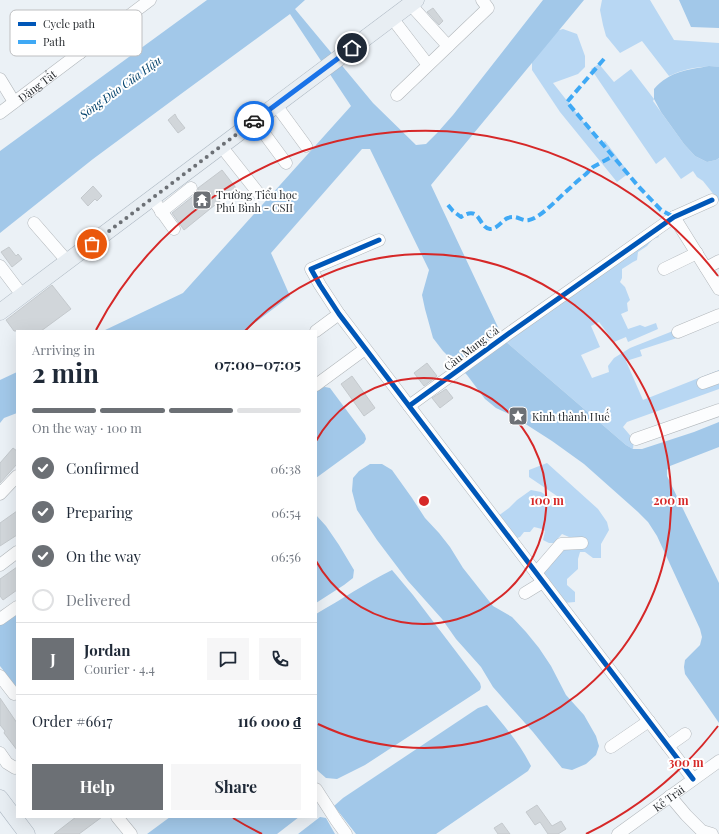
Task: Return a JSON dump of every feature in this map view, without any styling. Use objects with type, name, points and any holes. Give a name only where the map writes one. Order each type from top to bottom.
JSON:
[{"type":"main road","points":[[0,312],[413,2]]},
{"type":"main road","points":[[0,798],[27,834]]},
{"type":"street","points":[[397,95],[488,8],[482,0]]},
{"type":"street","name":"Đặng Tất","points":[[135,10],[146,1]]},
{"type":"street","points":[[413,2],[448,46]]},
{"type":"street","points":[[392,18],[428,65]]},
{"type":"street","name":"Đặng Tất","points":[[0,113],[76,56]]},
{"type":"street","points":[[0,79],[14,102]]},
{"type":"street","points":[[276,105],[306,146]]},
{"type":"street","points":[[255,121],[286,163]]},
{"type":"street","points":[[221,146],[259,194]]},
{"type":"street","points":[[161,212],[191,188]]},
{"type":"street","points":[[152,198],[174,229]]},
{"type":"street","name":"Cầu Mang Cá","points":[[409,406],[674,217],[712,200]]},
{"type":"street","points":[[674,217],[719,289]]},
{"type":"street","points":[[34,223],[68,262]]},
{"type":"street","points":[[379,240],[311,269],[320,286],[339,314],[693,779]]},
{"type":"street","points":[[664,269],[697,253]]},
{"type":"street","points":[[706,268],[719,261]]},
{"type":"street","points":[[0,266],[22,295]]},
{"type":"street","points":[[317,330],[339,314]]},
{"type":"street","points":[[678,332],[719,314]]},
{"type":"street","points":[[317,384],[365,348]]},
{"type":"street","points":[[703,383],[719,377]]},
{"type":"street","points":[[636,439],[719,410]]},
{"type":"street","points":[[0,494],[16,477]]},
{"type":"street","points":[[525,594],[562,544],[582,543]]},
{"type":"street","points":[[0,564],[16,553]]},
{"type":"street","points":[[0,619],[16,608]]},
{"type":"street","points":[[0,676],[14,694]]},
{"type":"street","points":[[611,747],[649,721]]},
{"type":"street","points":[[668,746],[685,734]]},
{"type":"street","points":[[0,753],[7,763],[16,768]]},
{"type":"street","name":"Kẻ Trài","points":[[618,834],[719,761]]},
{"type":"street","points":[[317,791],[346,834]]},
{"type":"street","points":[[670,796],[702,831],[712,834]]},
{"type":"street","points":[[118,818],[130,834]]},
{"type":"shaded area","points":[[602,0],[650,0],[674,40],[719,43],[719,67],[693,68],[669,76],[642,41],[620,53],[606,36],[600,10]]},
{"type":"shaded area","points":[[563,29],[577,34],[585,56],[585,67],[578,74],[553,83],[601,144],[605,141],[629,173],[617,182],[560,112],[532,70],[532,54],[549,33]]},
{"type":"shaded area","points":[[599,64],[614,82],[631,69],[654,99],[653,101],[684,144],[695,156],[707,162],[719,158],[719,201],[693,171],[681,179],[665,157],[656,164],[591,69]]},
{"type":"shaded area","points":[[655,231],[659,237],[653,239],[647,246],[638,252],[637,260],[622,269],[622,278],[620,282],[625,287],[630,300],[627,303],[628,311],[621,314],[628,329],[640,325],[645,327],[656,323],[658,329],[628,342],[626,337],[614,342],[599,322],[591,326],[600,347],[581,355],[592,378],[609,372],[608,366],[614,358],[630,348],[673,331],[677,338],[640,350],[642,356],[626,361],[643,400],[719,370],[719,389],[627,422],[623,427],[634,440],[633,449],[626,445],[504,340]]},
{"type":"shaded area","points":[[547,463],[598,509],[607,522],[609,530],[601,544],[601,558],[593,558],[585,552],[580,552],[578,569],[567,579],[567,585],[575,592],[575,602],[563,603],[529,574],[536,566],[562,550],[569,549],[574,542],[569,537],[562,534],[554,543],[549,543],[543,540],[545,531],[534,527],[530,532],[524,532],[520,537],[512,540],[494,519],[531,490],[541,492],[553,500],[557,496],[529,477],[529,470]]},
{"type":"water","name":"Sông Đào Cửa Hậu","points":[[207,0],[305,0],[295,9],[373,103],[416,145],[426,144],[453,115],[543,0],[584,0],[431,185],[504,340],[626,445],[633,449],[642,449],[719,422],[719,447],[670,466],[667,470],[667,476],[719,583],[719,723],[685,674],[685,660],[700,645],[702,637],[700,629],[657,536],[648,522],[584,464],[552,441],[513,416],[496,408],[485,399],[467,375],[443,351],[433,338],[422,295],[429,270],[370,149],[362,149],[271,253],[290,296],[245,330],[105,330],[183,293],[351,106],[290,14],[93,159],[0,233],[0,151],[130,56],[142,56],[142,47]]},
{"type":"water","points":[[679,0],[719,0],[719,28],[691,27]]},
{"type":"water","points":[[709,66],[719,67],[719,158],[707,162],[695,156],[684,144],[661,112],[654,99],[654,89],[666,78],[679,72]]},
{"type":"water","points":[[16,372],[16,413],[4,418],[0,423],[0,380]]},
{"type":"water","points":[[330,388],[365,435],[366,439],[364,443],[317,477],[317,389]]},
{"type":"water","points":[[370,464],[382,464],[392,470],[425,518],[450,547],[463,568],[493,606],[512,617],[539,648],[551,666],[566,695],[584,715],[596,736],[599,746],[596,755],[586,764],[572,770],[562,768],[533,732],[493,687],[481,667],[456,639],[442,619],[408,581],[377,540],[357,510],[352,491],[353,478],[359,471]]},
{"type":"water","points":[[317,516],[326,526],[354,570],[353,578],[317,602]]},
{"type":"water","points":[[392,570],[413,595],[480,683],[481,687],[480,690],[365,765],[337,779],[326,778],[317,770],[317,613]]},
{"type":"water","points":[[16,610],[16,687],[0,666],[0,621]]},
{"type":"water","points":[[487,705],[522,750],[531,766],[528,771],[436,834],[356,834],[334,806],[343,798],[478,708]]},
{"type":"water","points":[[320,817],[326,818],[335,834],[298,834]]},
{"type":"water","points":[[169,818],[298,818],[277,834],[147,834]]},
{"type":"building","points":[[433,8],[443,21],[439,25],[427,12]]},
{"type":"building","points":[[175,114],[185,128],[178,133],[168,120]]},
{"type":"building","name":"Trường Tiểu học Phú Bình - CSII","points":[[222,170],[236,188],[184,230],[172,213],[196,194],[198,188]]},
{"type":"building","points":[[93,186],[102,196],[97,201],[95,199],[88,206],[81,198]]},
{"type":"building","points":[[9,247],[16,256],[18,254],[22,259],[12,267],[1,252]]},
{"type":"building","points":[[52,285],[71,309],[42,330],[14,331],[6,320]]},
{"type":"building","points":[[427,363],[437,376],[424,386],[414,373]]},
{"type":"building","points":[[352,376],[375,408],[364,416],[341,384]]},
{"type":"building","points":[[446,389],[453,398],[440,408],[432,398]]},
{"type":"building","points":[[13,448],[16,450],[16,465],[0,483],[0,463]]},
{"type":"building","points":[[16,512],[16,536],[0,546],[0,523]]},
{"type":"building","points":[[16,568],[16,591],[3,600],[0,596],[0,579]]},
{"type":"building","points":[[0,698],[16,722],[16,749],[4,733],[5,731],[0,725]]},
{"type":"building","points":[[537,805],[552,826],[561,821],[566,829],[558,834],[548,834],[540,822],[535,825],[526,812]]},
{"type":"building","points":[[75,818],[101,818],[79,834],[54,834]]},
{"type":"building","points":[[502,823],[510,834],[498,834],[494,828]]},
{"type":"marked path","points":[[604,59],[567,102],[639,187],[661,210],[674,217]]},
{"type":"marked path","points":[[448,205],[461,217],[472,213],[476,215],[483,225],[490,229],[495,228],[511,217],[529,220],[545,211],[593,167],[613,156]]},
{"type":"cycle path","points":[[409,406],[674,217],[712,200]]},
{"type":"cycle path","points":[[379,240],[311,269],[339,314],[693,779]]},
{"type":"way so far","points":[[92,244],[254,121]]},
{"type":"place","name":"Trường Tiểu học Phú Bình - CSII","points":[[202,200]]},
{"type":"place","name":"Kinh thành Huế","points":[[518,416]]},
{"type":"route","points":[[254,121],[352,48]]}]
